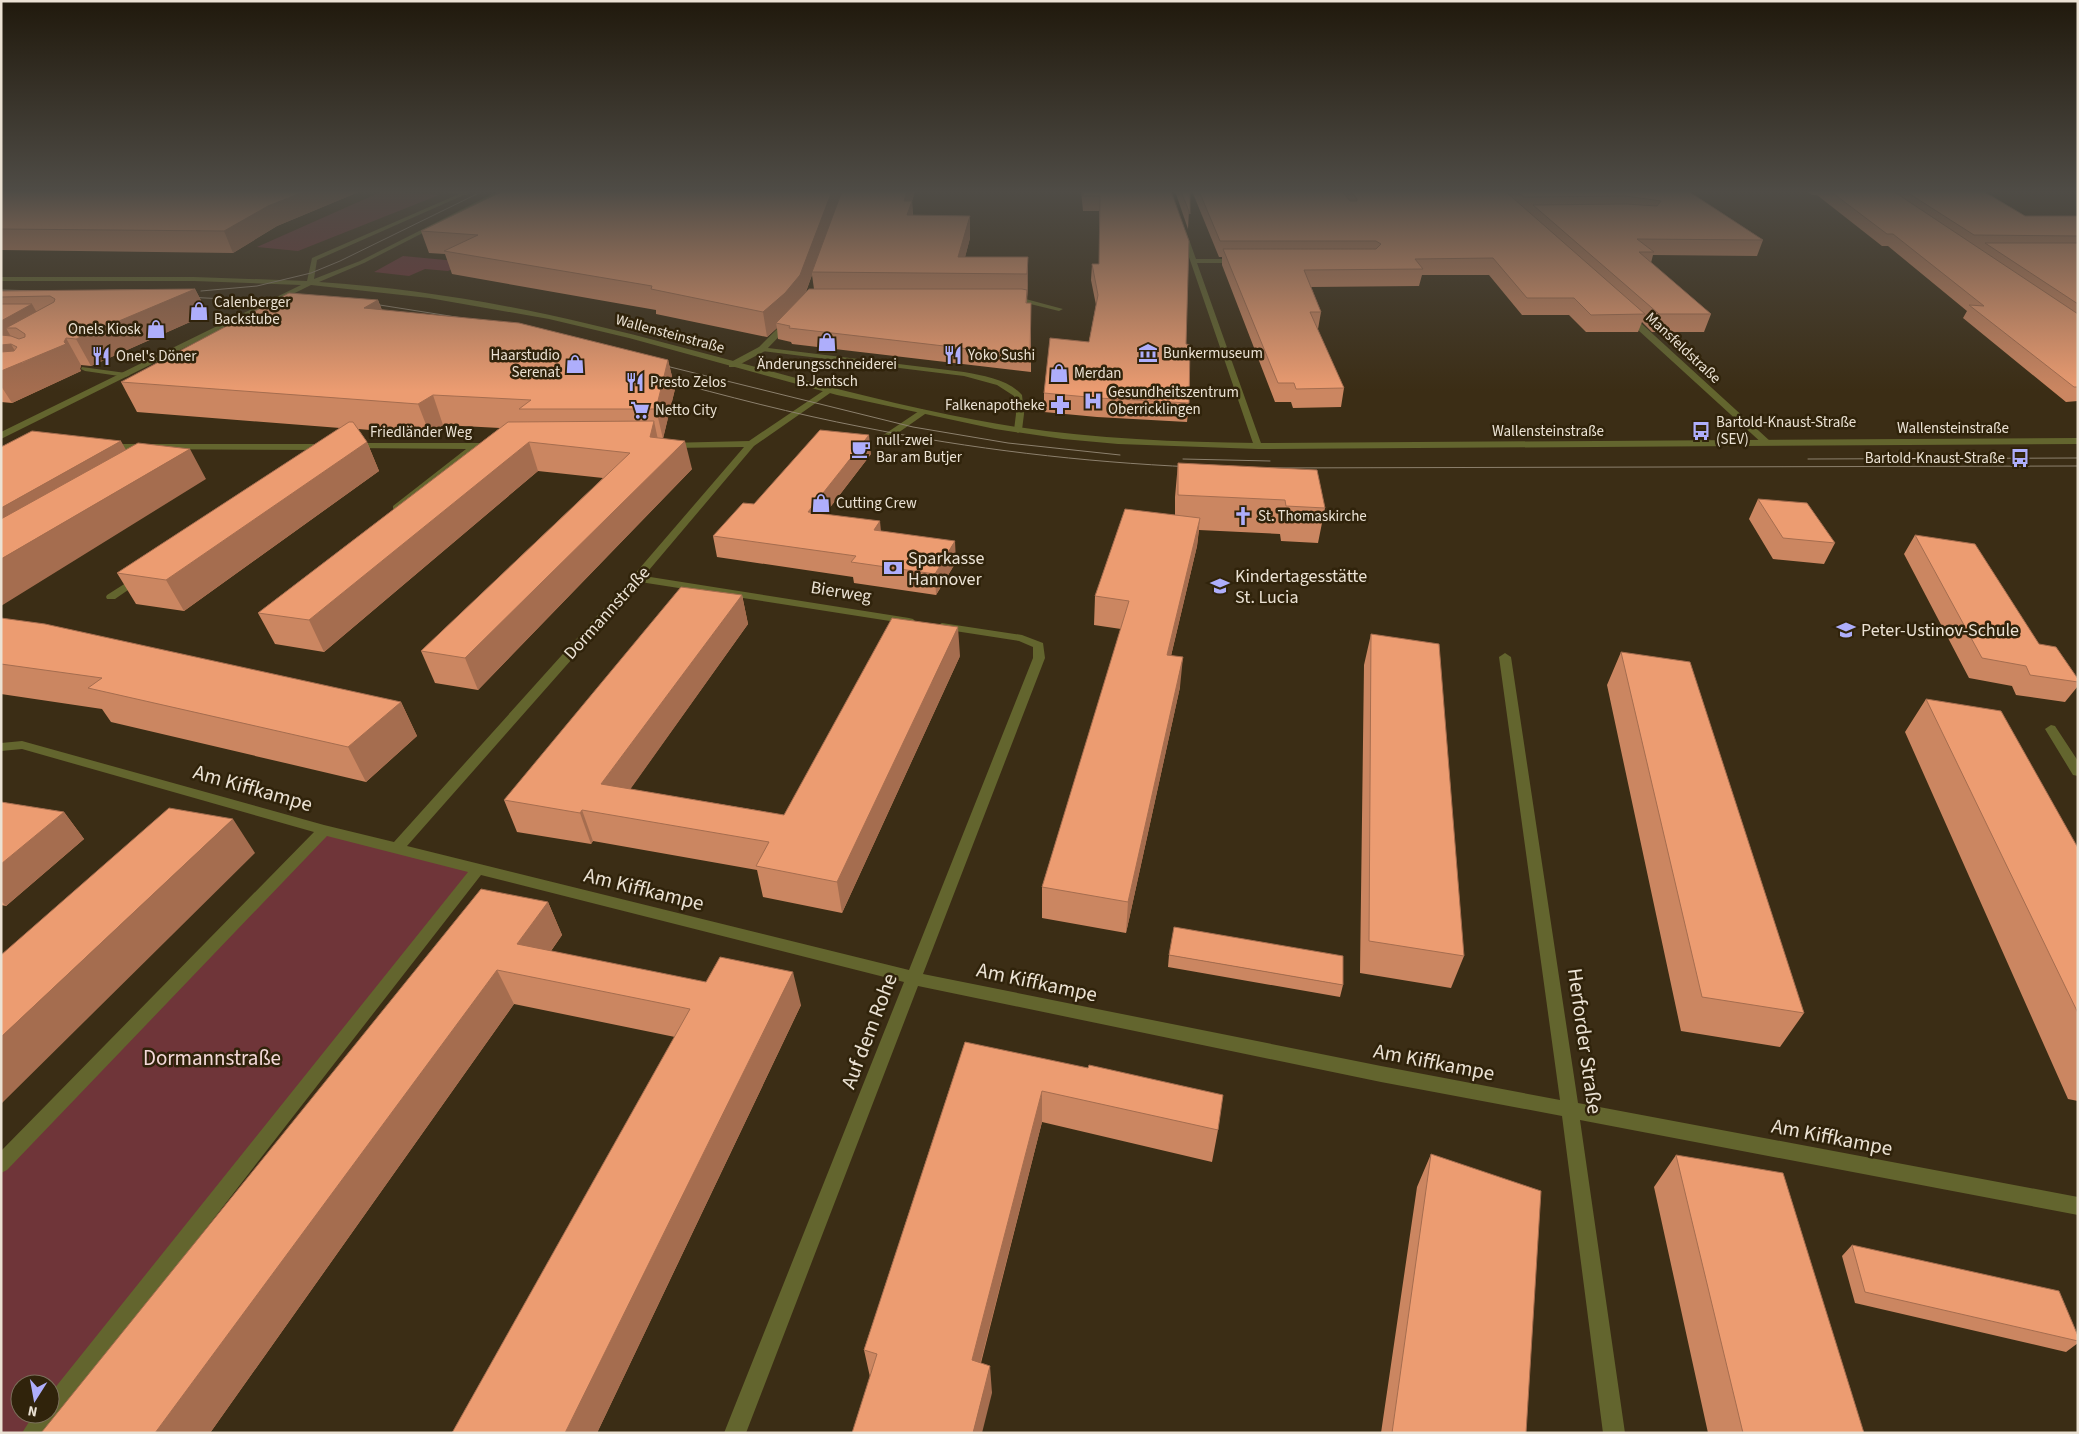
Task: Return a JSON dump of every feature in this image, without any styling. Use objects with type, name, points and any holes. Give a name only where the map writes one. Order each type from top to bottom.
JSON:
[{"type":"street","points":[[310,283],[314,260],[319,258]]},
{"type":"street","points":[[1,436],[310,283],[370,258]]},
{"type":"street","points":[[1193,258],[1258,446]]},
{"type":"street","points":[[1194,261],[1244,261]]},
{"type":"street","name":"Wallensteinstraße","points":[[1,279],[310,283],[365,287],[450,299],[551,317],[829,391],[922,412],[1018,430],[1084,439],[1144,443],[1258,446],[2078,441]]},
{"type":"street","points":[[1003,300],[1022,300],[1060,309]]},
{"type":"street","name":"Mansfeldstraße","points":[[1622,311],[1767,443]]},
{"type":"street","points":[[732,365],[762,349],[794,317]]},
{"type":"street","points":[[762,349],[964,374],[992,380],[1009,386],[1018,395],[1020,414],[1018,430]]},
{"type":"street","points":[[85,369],[126,375]]},
{"type":"street","name":"Dormannstraße","points":[[396,849],[637,578],[752,444],[787,418],[829,391]]},
{"type":"street","points":[[882,440],[922,412]]},
{"type":"street","points":[[659,445],[752,444]]},
{"type":"street","points":[[390,512],[475,446]]},
{"type":"street","name":"Friedländer Weg","points":[[101,447],[504,446]]},
{"type":"street","points":[[172,457],[189,447]]},
{"type":"street","points":[[316,458],[337,447]]},
{"type":"street","points":[[111,597],[152,569]]},
{"type":"street","name":"Bierweg","points":[[637,578],[1022,638],[1039,645]]},
{"type":"street","name":"Auf dem Rohe","points":[[735,1433],[1039,658],[1039,645]]},
{"type":"street","name":"Herforder Straße","points":[[1505,657],[1614,1433]]},
{"type":"street","points":[[2051,729],[2078,772]]},
{"type":"street","name":"Am Kiffkampe","points":[[1,747],[22,745],[396,849],[913,978],[1381,1074],[2078,1206]]},
{"type":"street","points":[[1,1164],[324,830]]},
{"type":"street","points":[[60,1398],[478,869]]},
{"type":"green space","points":[[400,258],[467,262],[448,271],[425,269],[409,276],[374,272]]},
{"type":"green space","points":[[324,830],[478,869],[60,1398],[60,1374],[10,1374],[10,1424],[40,1424],[33,1433],[1,1433],[1,1164]]},
{"type":"building","points":[[485,258],[807,258],[800,275],[785,293],[763,312],[651,289],[652,286]]},
{"type":"building","points":[[817,258],[1028,258],[1027,274],[812,272]]},
{"type":"building","points":[[1099,258],[1189,258],[1186,344],[1190,345],[1189,403],[1044,393],[1050,338],[1089,342],[1098,295],[1092,264],[1099,264]]},
{"type":"building","points":[[1227,258],[1581,258],[1645,314],[1591,315],[1574,298],[1527,298],[1493,258],[1415,259],[1423,269],[1304,270],[1321,312],[1310,312],[1344,388],[1296,389],[1294,383],[1278,383]]},
{"type":"building","points":[[1594,258],[1646,258],[1711,314],[1659,314]]},
{"type":"building","points":[[1923,258],[1994,258],[2078,314],[2078,387],[2074,387],[1969,305],[1984,306]]},
{"type":"building","points":[[2008,258],[2078,258],[2078,304]]},
{"type":"building","points":[[195,289],[76,339],[66,338],[64,342],[66,344],[1,371],[1,352],[14,351],[17,347],[11,344],[1,345],[1,335],[19,339],[25,337],[25,334],[16,328],[6,328],[54,302],[55,299],[50,296],[1,297],[1,291]]},
{"type":"building","points":[[809,289],[1027,290],[1026,303],[1031,303],[1030,356],[789,328],[790,326],[776,323]]},
{"type":"building","points":[[289,293],[378,300],[364,308],[519,323],[668,360],[656,409],[519,409],[531,400],[433,395],[418,404],[121,382]]},
{"type":"building","points":[[1,304],[32,304],[1,321]]},
{"type":"building","points":[[654,421],[650,437],[685,441],[465,658],[421,651],[630,453],[529,442],[309,620],[258,613],[508,422]]},
{"type":"building","points":[[349,422],[353,422],[367,442],[166,580],[117,573]]},
{"type":"building","points":[[820,430],[869,435],[808,512],[880,521],[874,530],[955,541],[935,574],[851,562],[856,556],[713,536],[743,503],[754,504]]},
{"type":"building","points":[[32,431],[121,441],[1,508],[1,447]]},
{"type":"building","points":[[138,443],[190,449],[1,559],[1,519]]},
{"type":"building","points":[[1178,463],[1317,470],[1325,508],[1286,506],[1285,500],[1178,495]]},
{"type":"building","points":[[1758,499],[1807,503],[1835,543],[1783,538]]},
{"type":"building","points":[[1125,509],[1200,518],[1167,655],[1183,657],[1128,902],[1042,887],[1129,601],[1095,596]]},
{"type":"building","points":[[1915,535],[1975,544],[2039,644],[2056,647],[2078,679],[2078,682],[2030,675],[2026,666],[1982,658]]},
{"type":"building","points":[[681,587],[742,595],[601,784],[784,815],[892,618],[958,627],[837,882],[756,866],[769,842],[582,810],[580,813],[504,800]]},
{"type":"building","points":[[1,618],[45,624],[401,702],[348,747],[88,688],[102,678],[1,664]]},
{"type":"building","points":[[1371,634],[1439,644],[1464,956],[1369,941]]},
{"type":"building","points":[[1621,652],[1690,662],[1804,1013],[1702,997]]},
{"type":"building","points":[[1926,699],[2001,711],[2078,848],[2078,1013]]},
{"type":"building","points":[[1,802],[64,812],[1,864]]},
{"type":"building","points":[[169,808],[233,819],[1,1037],[1,955]]},
{"type":"building","points":[[481,889],[548,902],[517,944],[706,982],[720,957],[793,972],[565,1433],[452,1433],[690,1009],[497,970],[155,1433],[41,1433],[48,1424],[60,1424],[60,1410]]},
{"type":"building","points":[[1174,927],[1343,956],[1343,985],[1169,955]]},
{"type":"building","points":[[965,1042],[1088,1068],[1089,1065],[1223,1095],[1218,1130],[1042,1091],[972,1360],[990,1366],[973,1433],[852,1433],[877,1354],[864,1350]]},
{"type":"building","points":[[1431,1154],[1541,1191],[1526,1433],[1392,1433]]},
{"type":"building","points":[[1676,1155],[1783,1173],[1864,1433],[1743,1433]]},
{"type":"building","points":[[1852,1245],[2059,1291],[2078,1336],[2078,1341],[1865,1292]]},
{"type":"tram line","points":[[201,291],[257,286],[311,273],[346,258]]},
{"type":"tram line","points":[[1,290],[40,291]]},
{"type":"tram line","points":[[185,297],[287,302]]},
{"type":"tram line","points":[[367,303],[475,320]]},
{"type":"tram line","points":[[658,364],[913,427],[1008,443],[1120,455]]},
{"type":"tram line","points":[[659,378],[811,416],[944,442],[1068,458],[1193,467]]},
{"type":"tram line","points":[[1808,459],[2078,458]]},
{"type":"tram line","points":[[1183,459],[1270,461]]},
{"type":"tram line","points":[[1260,468],[2078,466]]},
{"type":"place","name":"Calenberger Backstube","points":[[199,311]]},
{"type":"place","name":"Onels Kiosk","points":[[156,329]]},
{"type":"place","name":"Änderungsschneiderei B.Jentsch","points":[[827,342]]},
{"type":"place","name":"Bunkermuseum","points":[[1148,353]]},
{"type":"place","name":"Yoko Sushi","points":[[953,355]]},
{"type":"place","name":"Onel's Döner","points":[[101,356]]},
{"type":"place","name":"Haarstudio Serenat","points":[[575,364]]},
{"type":"place","name":"Merdan","points":[[1059,373]]},
{"type":"place","name":"Presto Zelos","points":[[635,382]]},
{"type":"place","name":"Gesundheitszentrum Oberricklingen","points":[[1093,401]]},
{"type":"place","name":"Falkenapotheke","points":[[1060,405]]},
{"type":"place","name":"Netto City","points":[[640,410]]},
{"type":"place","name":"Bartold-Knaust-Straße (SEV)","points":[[1701,431]]},
{"type":"place","name":"null-zwei Bar am Butjer","points":[[861,449]]},
{"type":"place","name":"Bartold-Knaust-Straße","points":[[2020,458]]},
{"type":"place","name":"Cutting Crew","points":[[821,503]]},
{"type":"place","name":"St. Thomaskirche","points":[[1243,516]]},
{"type":"place","name":"Sparkasse Hannover","points":[[893,568]]},
{"type":"place","name":"Kindertagesstätte St. Lucia","points":[[1220,586]]},
{"type":"place","name":"Peter-Ustinov-Schule","points":[[1846,630]]}]
